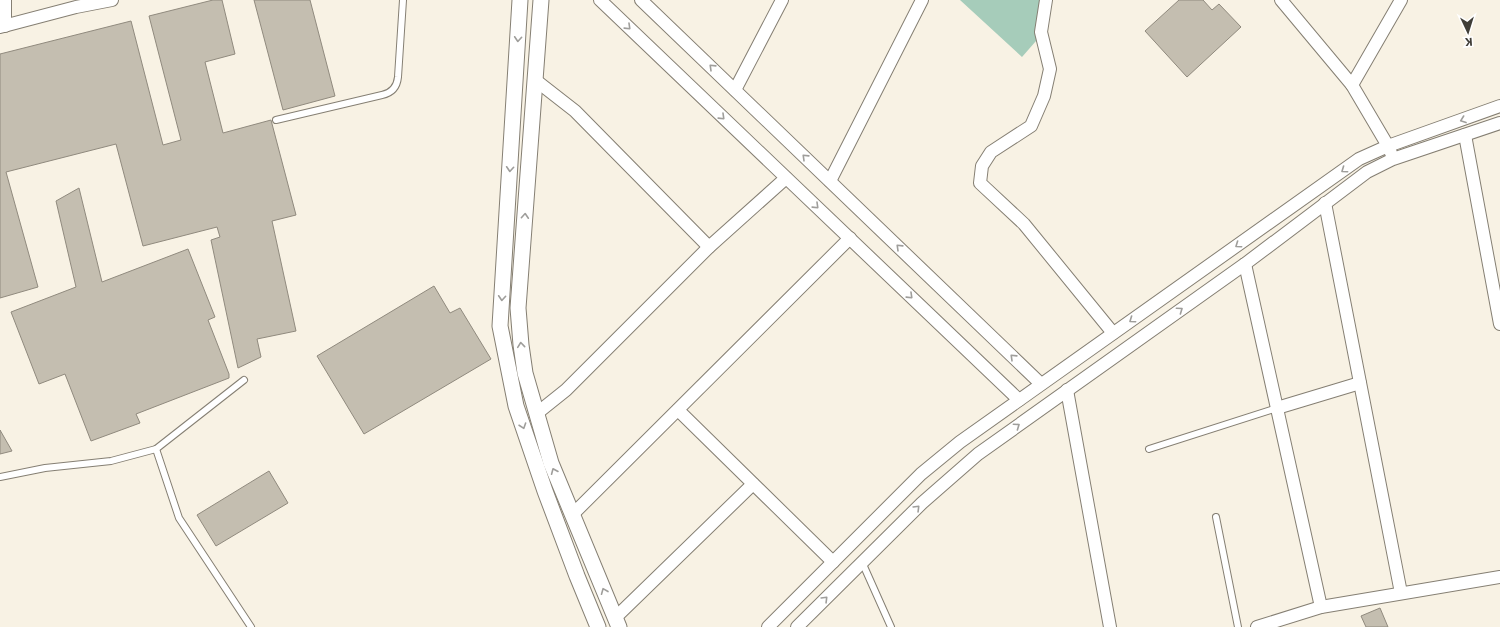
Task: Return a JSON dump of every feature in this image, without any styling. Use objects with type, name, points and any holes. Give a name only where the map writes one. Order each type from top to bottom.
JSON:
[{"type":"street","points":[[4,0],[3,26],[76,7],[112,0]]},
{"type":"street","points":[[520,0],[500,326],[516,406],[545,491],[598,627]]},
{"type":"street","points":[[541,0],[518,308],[520,345],[525,373],[551,463],[617,622],[753,484]]},
{"type":"street","points":[[600,0],[1019,400]]},
{"type":"street","points":[[642,0],[1041,384]]},
{"type":"street","points":[[735,90],[782,0]]},
{"type":"street","points":[[830,181],[922,0]]},
{"type":"street","points":[[1046,0],[1041,32],[1050,69],[1044,96],[1031,126],[991,152],[982,166],[980,183],[1024,224],[1113,333]]},
{"type":"street","points":[[1281,0],[1352,85],[1388,146],[1393,159]]},
{"type":"street","points":[[1352,85],[1401,0]]},
{"type":"street","points":[[534,79],[575,111],[709,247]]},
{"type":"street","points":[[768,627],[921,474],[960,442],[1041,384],[1359,159],[1388,146],[1500,106]]},
{"type":"street","points":[[797,627],[922,503],[978,454],[1245,264],[1367,172],[1393,159],[1500,123]]},
{"type":"street","points":[[1466,135],[1500,324]]},
{"type":"street","points":[[536,414],[566,390],[709,247],[786,178]]},
{"type":"street","points":[[1325,203],[1401,593]]},
{"type":"street","points":[[572,515],[850,238]]},
{"type":"street","points":[[1245,264],[1322,608]]},
{"type":"street","points":[[1277,408],[1360,383]]},
{"type":"street","points":[[1067,390],[1110,627]]},
{"type":"street","points":[[678,410],[833,562]]},
{"type":"street","points":[[1257,627],[1322,608],[1401,593],[1500,577]]},
{"type":"lane","points":[[276,120],[382,95],[393,90],[396,86],[398,77],[403,0]]},
{"type":"lane","points":[[0,477],[45,468],[111,461],[156,449],[244,380]]},
{"type":"lane","points":[[1149,449],[1277,408]]},
{"type":"lane","points":[[156,449],[179,518],[251,627]]},
{"type":"lane","points":[[1216,517],[1238,627]]},
{"type":"lane","points":[[862,562],[891,627]]},
{"type":"green space","points":[[960,0],[1040,0],[1036,41],[1022,57]]},
{"type":"building","points":[[213,0],[222,0],[235,54],[205,62],[223,133],[271,120],[296,215],[272,221],[296,331],[257,339],[261,357],[238,368],[211,240],[220,237],[217,227],[143,246],[116,144],[6,172],[38,287],[0,298],[0,54],[131,21],[163,145],[181,140],[149,16]]},
{"type":"building","points":[[254,0],[310,0],[335,96],[283,110]]},
{"type":"building","points":[[1179,0],[1203,0],[1212,10],[1219,4],[1241,27],[1187,77],[1145,31]]},
{"type":"building","points":[[79,188],[102,282],[188,249],[215,317],[208,320],[229,374],[229,378],[136,414],[140,423],[91,441],[65,374],[39,384],[11,312],[76,287],[56,201]]},
{"type":"building","points":[[434,286],[450,313],[460,308],[491,359],[364,434],[317,356]]},
{"type":"building","points":[[0,430],[12,451],[0,454]]},
{"type":"building","points":[[269,471],[288,503],[216,546],[197,515]]},
{"type":"building","points":[[1380,608],[1388,627],[1366,627],[1361,616]]}]
